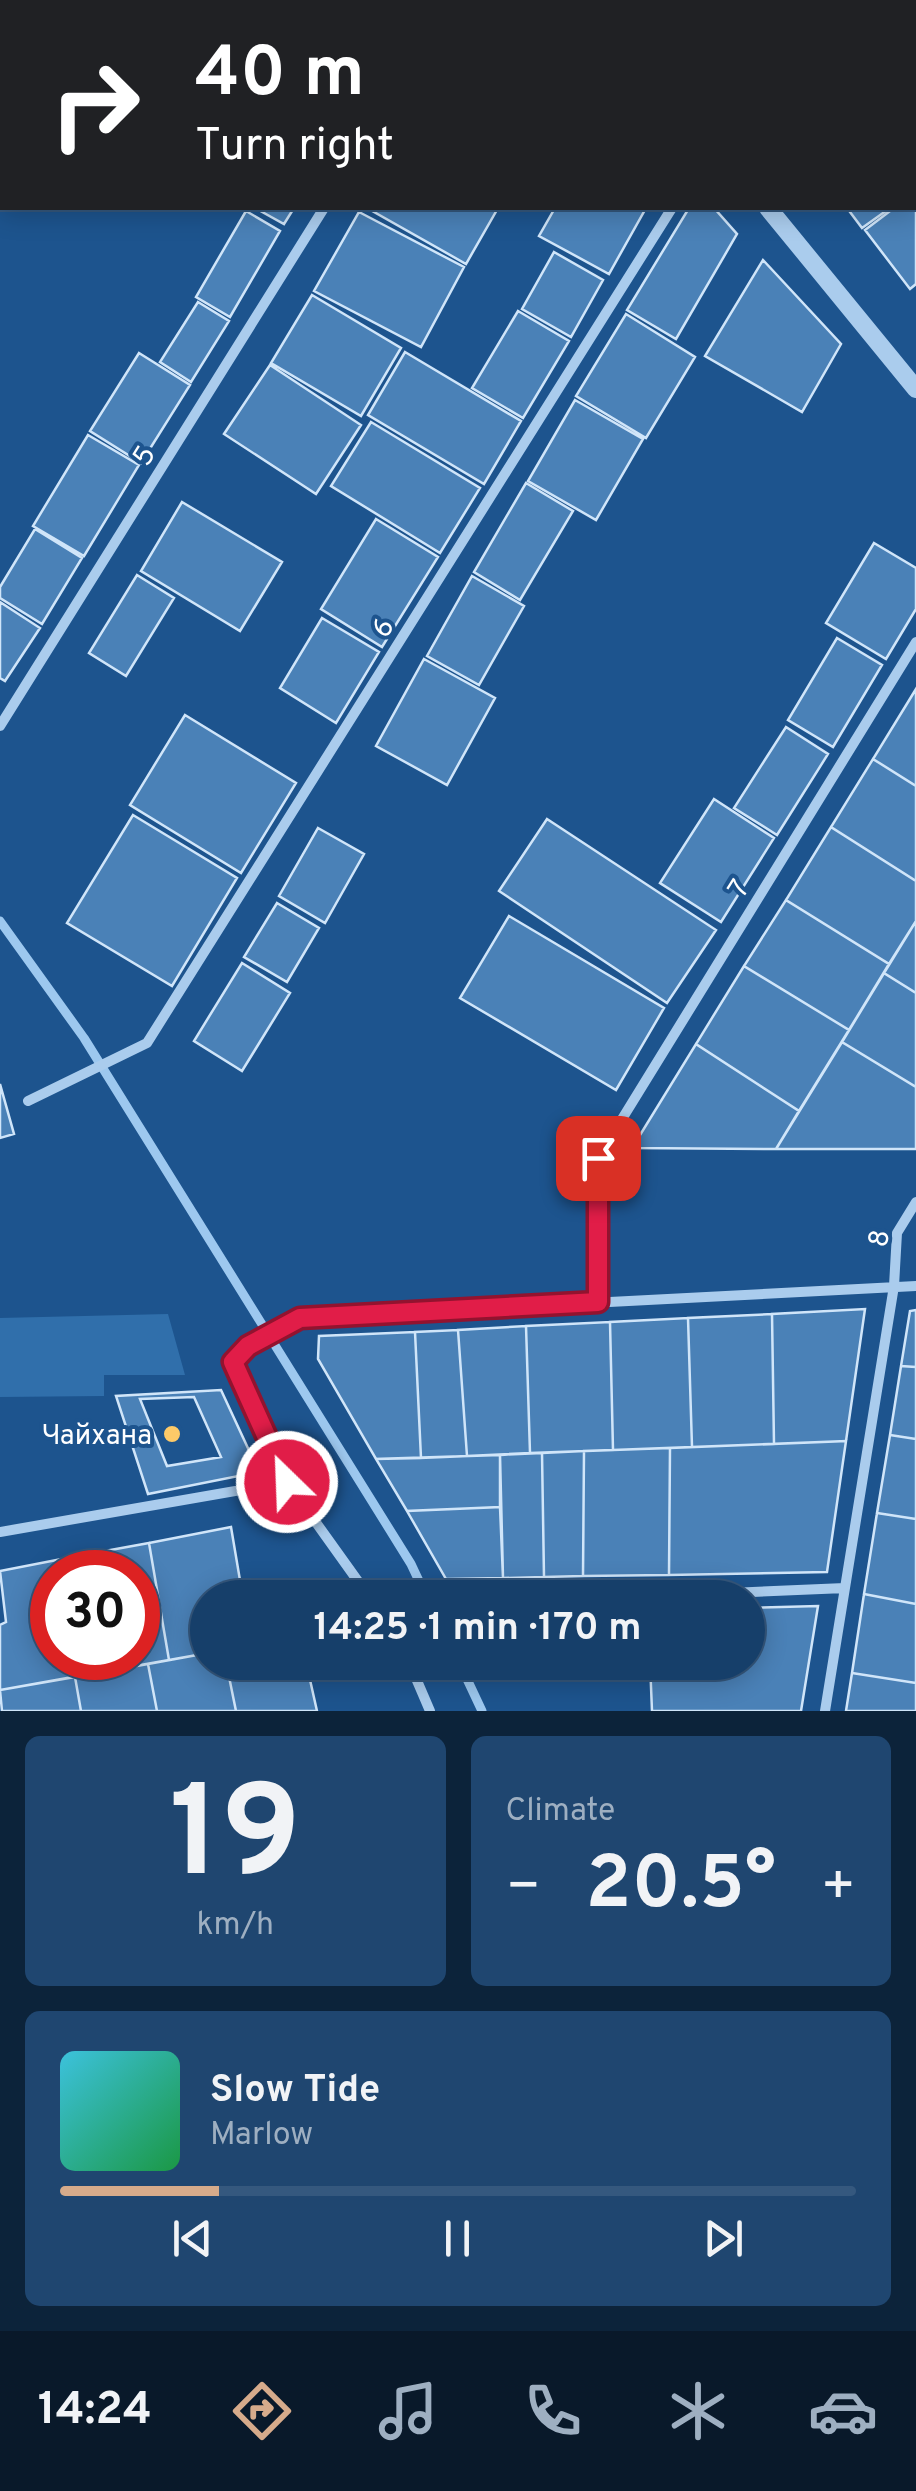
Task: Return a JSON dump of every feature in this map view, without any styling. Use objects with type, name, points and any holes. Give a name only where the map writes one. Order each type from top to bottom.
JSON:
[{"type":"street","name":"5","points":[[0,726],[323,210]]},
{"type":"street","name":"6","points":[[28,1102],[147,1043],[671,210]]},
{"type":"street","points":[[770,210],[916,388]]},
{"type":"street","name":"7","points":[[598,1302],[598,1158],[916,642]]},
{"type":"street","name":"8","points":[[825,1711],[894,1286],[897,1233],[916,1202]]},
{"type":"street","points":[[357,1580],[287,1482],[233,1362],[248,1346],[300,1318],[916,1286]]},
{"type":"street","points":[[0,1532],[287,1482]]},
{"type":"street","points":[[765,1591],[845,1588]]},
{"type":"street","points":[[417,1680],[430,1711]]},
{"type":"shaded area","points":[[168,1314],[185,1375],[104,1375],[104,1396],[0,1397],[0,1318]]},
{"type":"building","points":[[259,210],[293,210],[284,224]]},
{"type":"building","points":[[371,210],[497,210],[466,264]]},
{"type":"building","points":[[554,210],[645,210],[609,274],[539,236]]},
{"type":"building","points":[[688,210],[716,210],[737,234],[676,339],[627,310]]},
{"type":"building","points":[[848,210],[887,210],[862,228]]},
{"type":"building","points":[[891,210],[916,210],[916,284],[910,289],[865,230]]},
{"type":"building","points":[[246,211],[280,231],[230,317],[196,297]]},
{"type":"building","points":[[359,212],[464,267],[421,347],[314,291]]},
{"type":"building","points":[[554,252],[603,280],[571,337],[522,309]]},
{"type":"building","points":[[763,260],[841,344],[802,412],[705,356]]},
{"type":"building","points":[[312,295],[401,348],[361,416],[271,363]]},
{"type":"building","points":[[198,302],[229,321],[191,382],[160,362]]},
{"type":"building","points":[[518,311],[569,341],[523,418],[472,388]]},
{"type":"building","points":[[626,314],[695,357],[646,438],[576,396]]},
{"type":"building","points":[[405,352],[521,421],[484,484],[368,415]]},
{"type":"building","points":[[139,353],[190,385],[141,463],[90,431]]},
{"type":"building","points":[[270,365],[361,425],[316,494],[224,434]]},
{"type":"building","points":[[575,400],[643,439],[596,520],[528,481]]},
{"type":"building","points":[[371,422],[480,488],[440,553],[331,486]]},
{"type":"building","points":[[88,435],[139,465],[84,556],[33,526]]},
{"type":"building","points":[[526,483],[573,511],[520,600],[474,572]]},
{"type":"building","points":[[182,502],[282,562],[240,631],[141,571]]},
{"type":"building","points":[[376,519],[438,557],[382,647],[321,609]]},
{"type":"building","points":[[35,529],[82,558],[42,624],[0,598],[0,587]]},
{"type":"building","points":[[874,543],[916,568],[916,609],[886,659],[826,623]]},
{"type":"building","points":[[137,575],[174,598],[126,676],[89,653]]},
{"type":"building","points":[[472,576],[524,606],[479,685],[427,656]]},
{"type":"building","points":[[0,602],[40,628],[5,681],[0,678]]},
{"type":"building","points":[[322,618],[379,652],[336,723],[280,688]]},
{"type":"building","points":[[837,638],[882,665],[833,747],[788,720]]},
{"type":"building","points":[[424,659],[495,698],[447,785],[376,746]]},
{"type":"building","points":[[916,689],[916,786],[873,759]]},
{"type":"building","points":[[185,715],[296,783],[241,873],[130,805]]},
{"type":"building","points":[[786,727],[828,754],[777,835],[734,808]]},
{"type":"building","points":[[873,759],[916,786],[916,881],[831,827]]},
{"type":"building","points":[[714,799],[774,838],[721,922],[660,883]]},
{"type":"building","points":[[133,815],[237,878],[172,986],[67,923]]},
{"type":"building","points":[[547,819],[716,930],[667,1003],[499,891]]},
{"type":"building","points":[[831,827],[916,881],[916,921],[889,964],[786,900]]},
{"type":"building","points":[[318,828],[364,854],[325,923],[279,896]]},
{"type":"building","points":[[786,900],[889,964],[849,1030],[744,966]]},
{"type":"building","points":[[277,903],[319,928],[287,982],[244,957]]},
{"type":"building","points":[[509,916],[664,1008],[616,1090],[460,998]]},
{"type":"building","points":[[916,921],[916,993],[884,973]]},
{"type":"building","points":[[242,963],[290,993],[242,1071],[194,1041]]},
{"type":"building","points":[[744,966],[849,1030],[799,1111],[696,1044]]},
{"type":"building","points":[[884,973],[916,993],[916,1087],[842,1042]]},
{"type":"building","points":[[842,1042],[916,1087],[916,1149],[776,1149]]},
{"type":"building","points":[[696,1044],[799,1111],[776,1149],[632,1148]]},
{"type":"building","points":[[0,1084],[14,1134],[0,1138]]},
{"type":"building","points":[[865,1309],[846,1441],[774,1444],[772,1314]]},
{"type":"building","points":[[916,1310],[916,1367],[901,1366],[910,1311]]},
{"type":"building","points":[[772,1314],[774,1444],[692,1447],[688,1318]]},
{"type":"building","points":[[688,1318],[692,1447],[613,1450],[610,1322]]},
{"type":"building","points":[[610,1322],[613,1450],[530,1453],[526,1326]]},
{"type":"building","points":[[526,1326],[530,1453],[467,1456],[458,1330]]},
{"type":"building","points":[[458,1330],[467,1456],[421,1458],[415,1332]]},
{"type":"building","points":[[415,1332],[421,1458],[376,1459],[318,1359],[319,1336]]},
{"type":"building","points":[[901,1366],[916,1367],[916,1439],[890,1435]]},
{"type":"building","points":[[221,1390],[259,1472],[148,1494],[116,1396]],"holes":[[[194,1397],[221,1457],[167,1466],[140,1399]]]},
{"type":"building","points":[[890,1435],[916,1439],[916,1519],[877,1513]]},
{"type":"building","points":[[846,1441],[827,1572],[669,1575],[670,1448]]},
{"type":"building","points":[[670,1448],[669,1575],[583,1576],[584,1451]]},
{"type":"building","points":[[584,1451],[583,1576],[544,1577],[542,1453]]},
{"type":"building","points":[[542,1453],[544,1577],[503,1578],[500,1455]]},
{"type":"building","points":[[500,1455],[500,1507],[407,1511],[376,1459]]},
{"type":"building","points":[[500,1507],[503,1578],[446,1579],[407,1511]]},
{"type":"building","points":[[877,1513],[916,1519],[916,1604],[864,1594]]},
{"type":"building","points":[[231,1527],[240,1580],[190,1580],[190,1656],[169,1660],[160,1607],[160,1550],[150,1550],[149,1543]]},
{"type":"building","points":[[149,1543],[150,1550],[110,1550]]},
{"type":"building","points":[[30,1565],[30,1680],[56,1680],[0,1690],[0,1625],[6,1622],[0,1571]]},
{"type":"building","points":[[864,1594],[916,1604],[916,1683],[852,1673]]},
{"type":"building","points":[[818,1606],[801,1711],[652,1711],[651,1680],[765,1680],[765,1608]]},
{"type":"building","points":[[160,1607],[169,1660],[160,1662]]},
{"type":"building","points":[[190,1656],[190,1680],[230,1680],[236,1711],[157,1711],[151,1680],[160,1680],[160,1662]]},
{"type":"building","points":[[852,1673],[916,1683],[916,1711],[846,1711]]},
{"type":"building","points":[[76,1680],[151,1680],[157,1711],[81,1711]]},
{"type":"building","points":[[76,1680],[81,1711],[2,1711],[0,1690]]},
{"type":"building","points":[[230,1680],[310,1680],[317,1711],[236,1711]]},
{"type":"waterway","points":[[0,921],[84,1038],[419,1580]]},
{"type":"waterway","points":[[467,1680],[482,1711]]},
{"type":"place","name":"Чайхана","points":[[172,1434]]},
{"type":"route","points":[[287,1482],[233,1362],[248,1346],[300,1318],[598,1302],[598,1158]]}]
